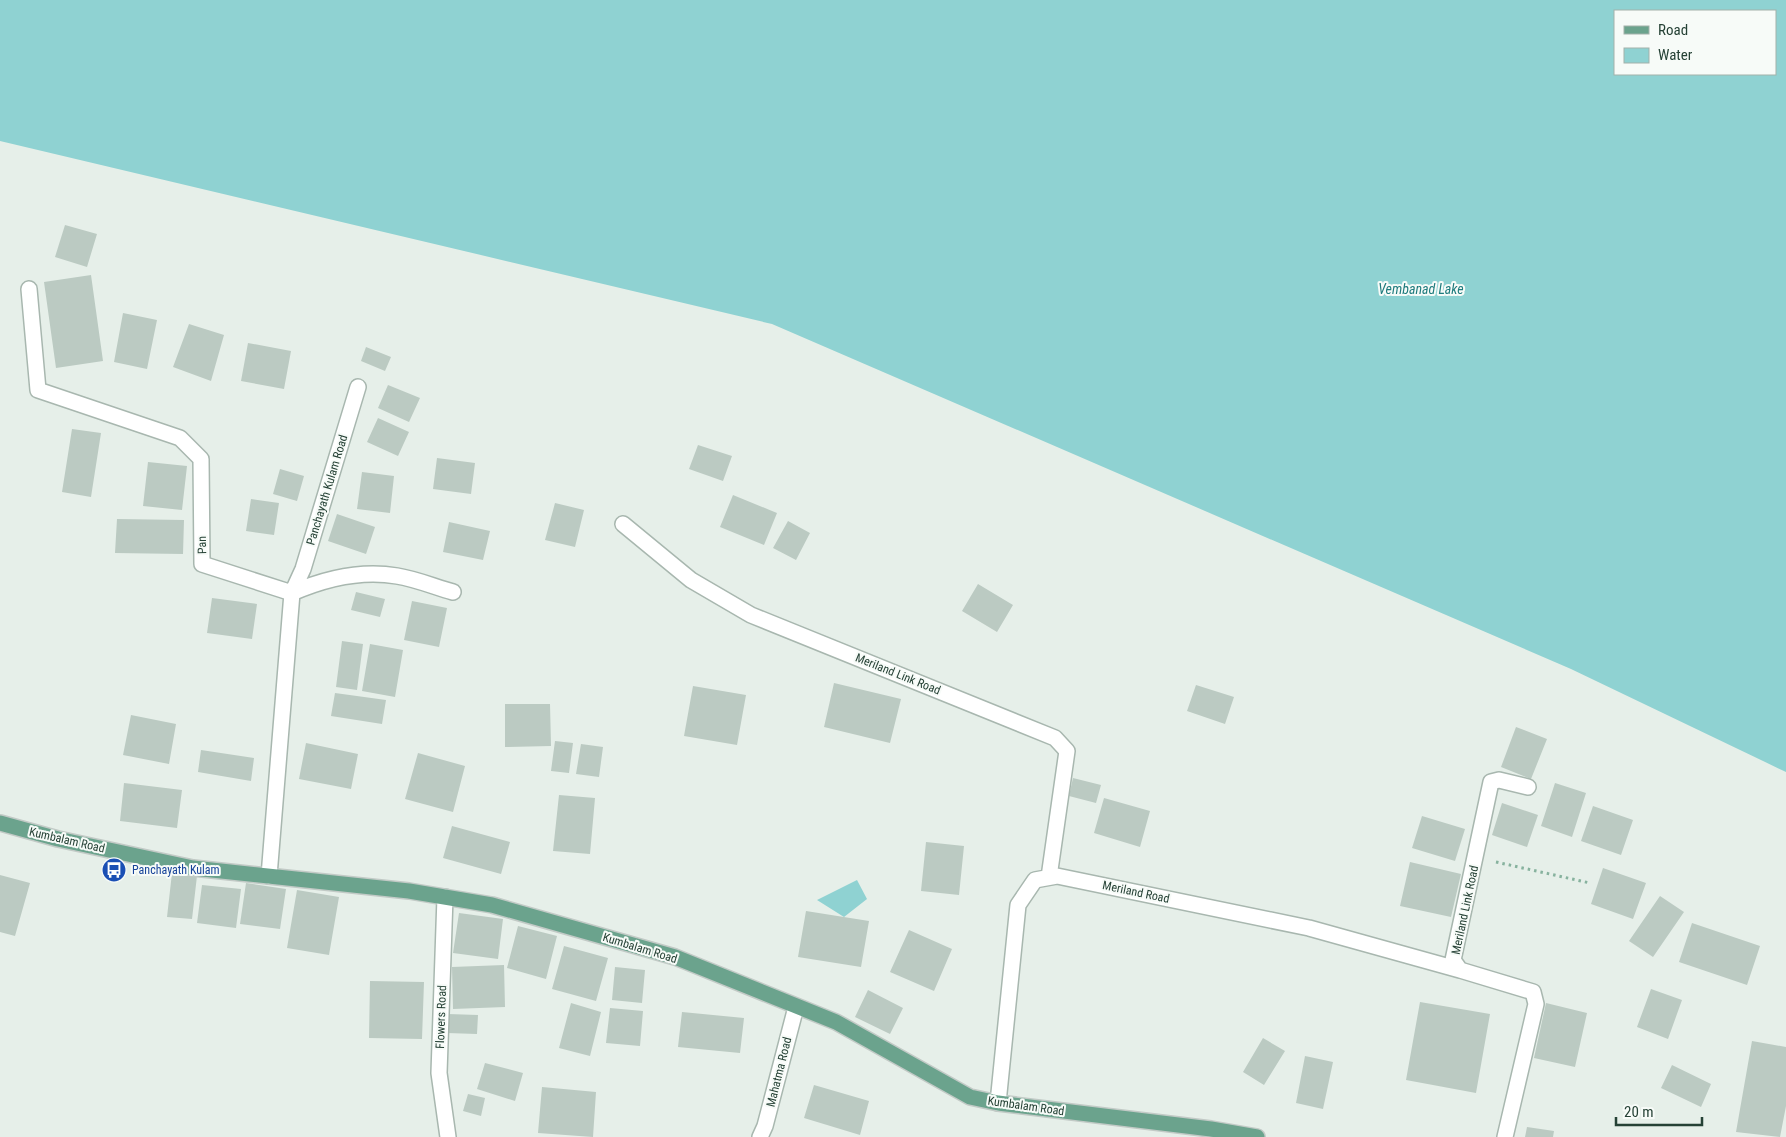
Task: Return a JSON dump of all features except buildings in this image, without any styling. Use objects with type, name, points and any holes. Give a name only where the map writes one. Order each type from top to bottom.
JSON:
[{"type":"main road","name":"Kumbalam Road","points":[[0,823],[58,839],[193,868],[409,891],[492,905],[675,957],[836,1022],[970,1097],[998,1103],[1201,1128],[1257,1137]]},
{"type":"street","name":"Pan","points":[[29,289],[38,390],[180,438],[200,459],[202,564],[292,593]]},
{"type":"street","name":"Panchayath Kulam Road","points":[[292,593],[303,568],[358,387]]},
{"type":"street","name":"Meriland Link Road","points":[[623,524],[691,580],[751,615],[1055,738],[1067,751],[1049,877]]},
{"type":"street","points":[[269,876],[292,593],[316,582],[357,575],[397,576],[453,592]]},
{"type":"street","name":"Meriland Link Road","points":[[1505,1137],[1536,1004],[1533,992],[1460,970],[1453,960],[1491,782],[1499,780],[1528,787]]},
{"type":"street","name":"Meriland Road","points":[[1049,877],[1058,876],[1309,928],[1460,970]]},
{"type":"street","points":[[998,1103],[1018,905],[1035,880],[1049,877]]},
{"type":"street","name":"Flowers Road","points":[[445,897],[439,1073],[448,1137]]},
{"type":"street","name":"Mahatma Road","points":[[760,1137],[765,1126],[796,1007]]},
{"type":"path","points":[[1476,858],[1590,883]]},
{"type":"water","name":"Vembanad Lake","points":[[0,0],[1786,0],[1786,772],[1571,669],[772,324],[0,141]]},
{"type":"water","points":[[857,880],[867,899],[844,917],[817,900]]},
{"type":"place","name":"Panchayath Kulam","points":[[114,870]]}]
